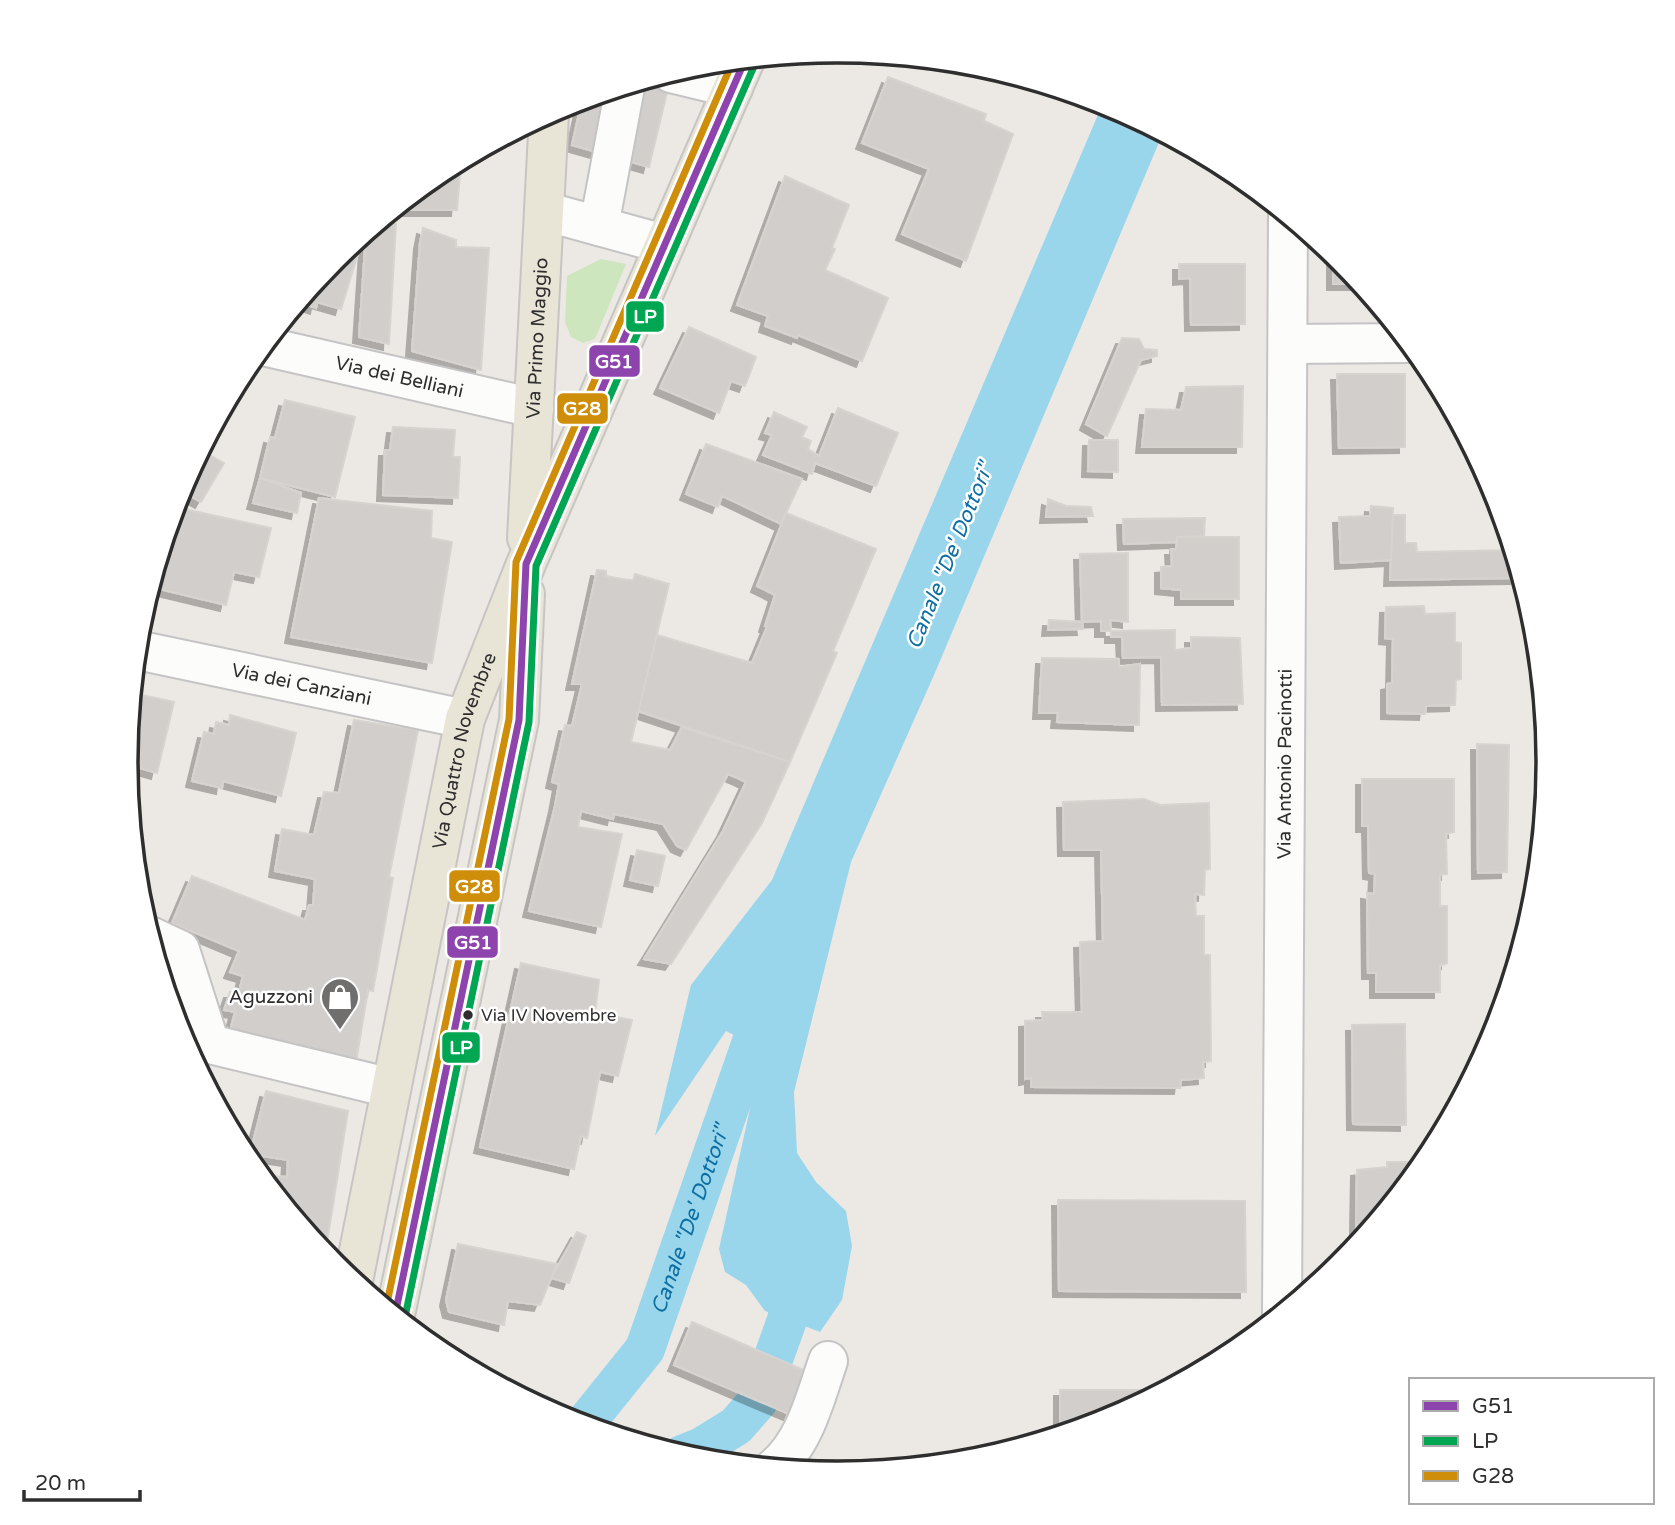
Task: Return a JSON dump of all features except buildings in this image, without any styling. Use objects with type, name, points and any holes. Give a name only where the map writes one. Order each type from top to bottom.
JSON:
[{"type":"main road","points":[[526,564],[739,74]]},
{"type":"main road","name":"Via Primo Maggio","points":[[526,564],[548,126]]},
{"type":"main road","name":"Via Quattro Novembre","points":[[355,1269],[465,719],[526,564]]},
{"type":"main road","name":"Via Quattro Novembre","points":[[397,1305],[519,720],[526,564]]},
{"type":"street","points":[[716,74],[739,74]]},
{"type":"street","points":[[599,226],[623,97]]},
{"type":"street","points":[[544,211],[664,244]]},
{"type":"street","name":"Via Antonio Pacinotti","points":[[1282,1302],[1287,227]]},
{"type":"street","points":[[1288,344],[1396,343]]},
{"type":"street","name":"Via dei Belliani","points":[[275,349],[534,408]]},
{"type":"street","name":"Via dei Canziani","points":[[147,652],[465,719]]},
{"type":"street","points":[[161,941],[180,950],[210,1044],[391,1088]]},
{"type":"street","points":[[784,1460],[808,1418],[828,1361]]},
{"type":"green space","points":[[601,259],[626,264],[595,339],[583,343],[571,337],[565,322],[567,276]]},
{"type":"water","points":[[1098,114],[1147,135],[1159,142],[934,675],[851,862],[794,1092],[797,1153],[816,1182],[846,1211],[852,1246],[842,1300],[820,1332],[765,1311],[746,1285],[725,1272],[719,1249],[763,1050],[726,1031],[655,1136],[691,985],[772,880]]},
{"type":"waterway","name":"Canale \"De' Dottori\"","points":[[591,1417],[645,1349],[769,993]]},
{"type":"waterway","name":"Canale \"De' Dottori\"","points":[[699,1448],[736,1426],[758,1401],[787,1320],[798,1268]]},
{"type":"transit line","name":"LP","points":[[406,1312],[529,722],[536,566],[753,68]]},
{"type":"transit line","name":"G51","points":[[397,1305],[519,720],[526,564],[741,70]]},
{"type":"transit line","name":"G28","points":[[388,1298],[509,719],[516,562],[728,72]]},
{"type":"place","name":"Via IV Novembre","points":[[468,1015]]},
{"type":"place","name":"Aguzzoni","points":[[340,1031]]}]
